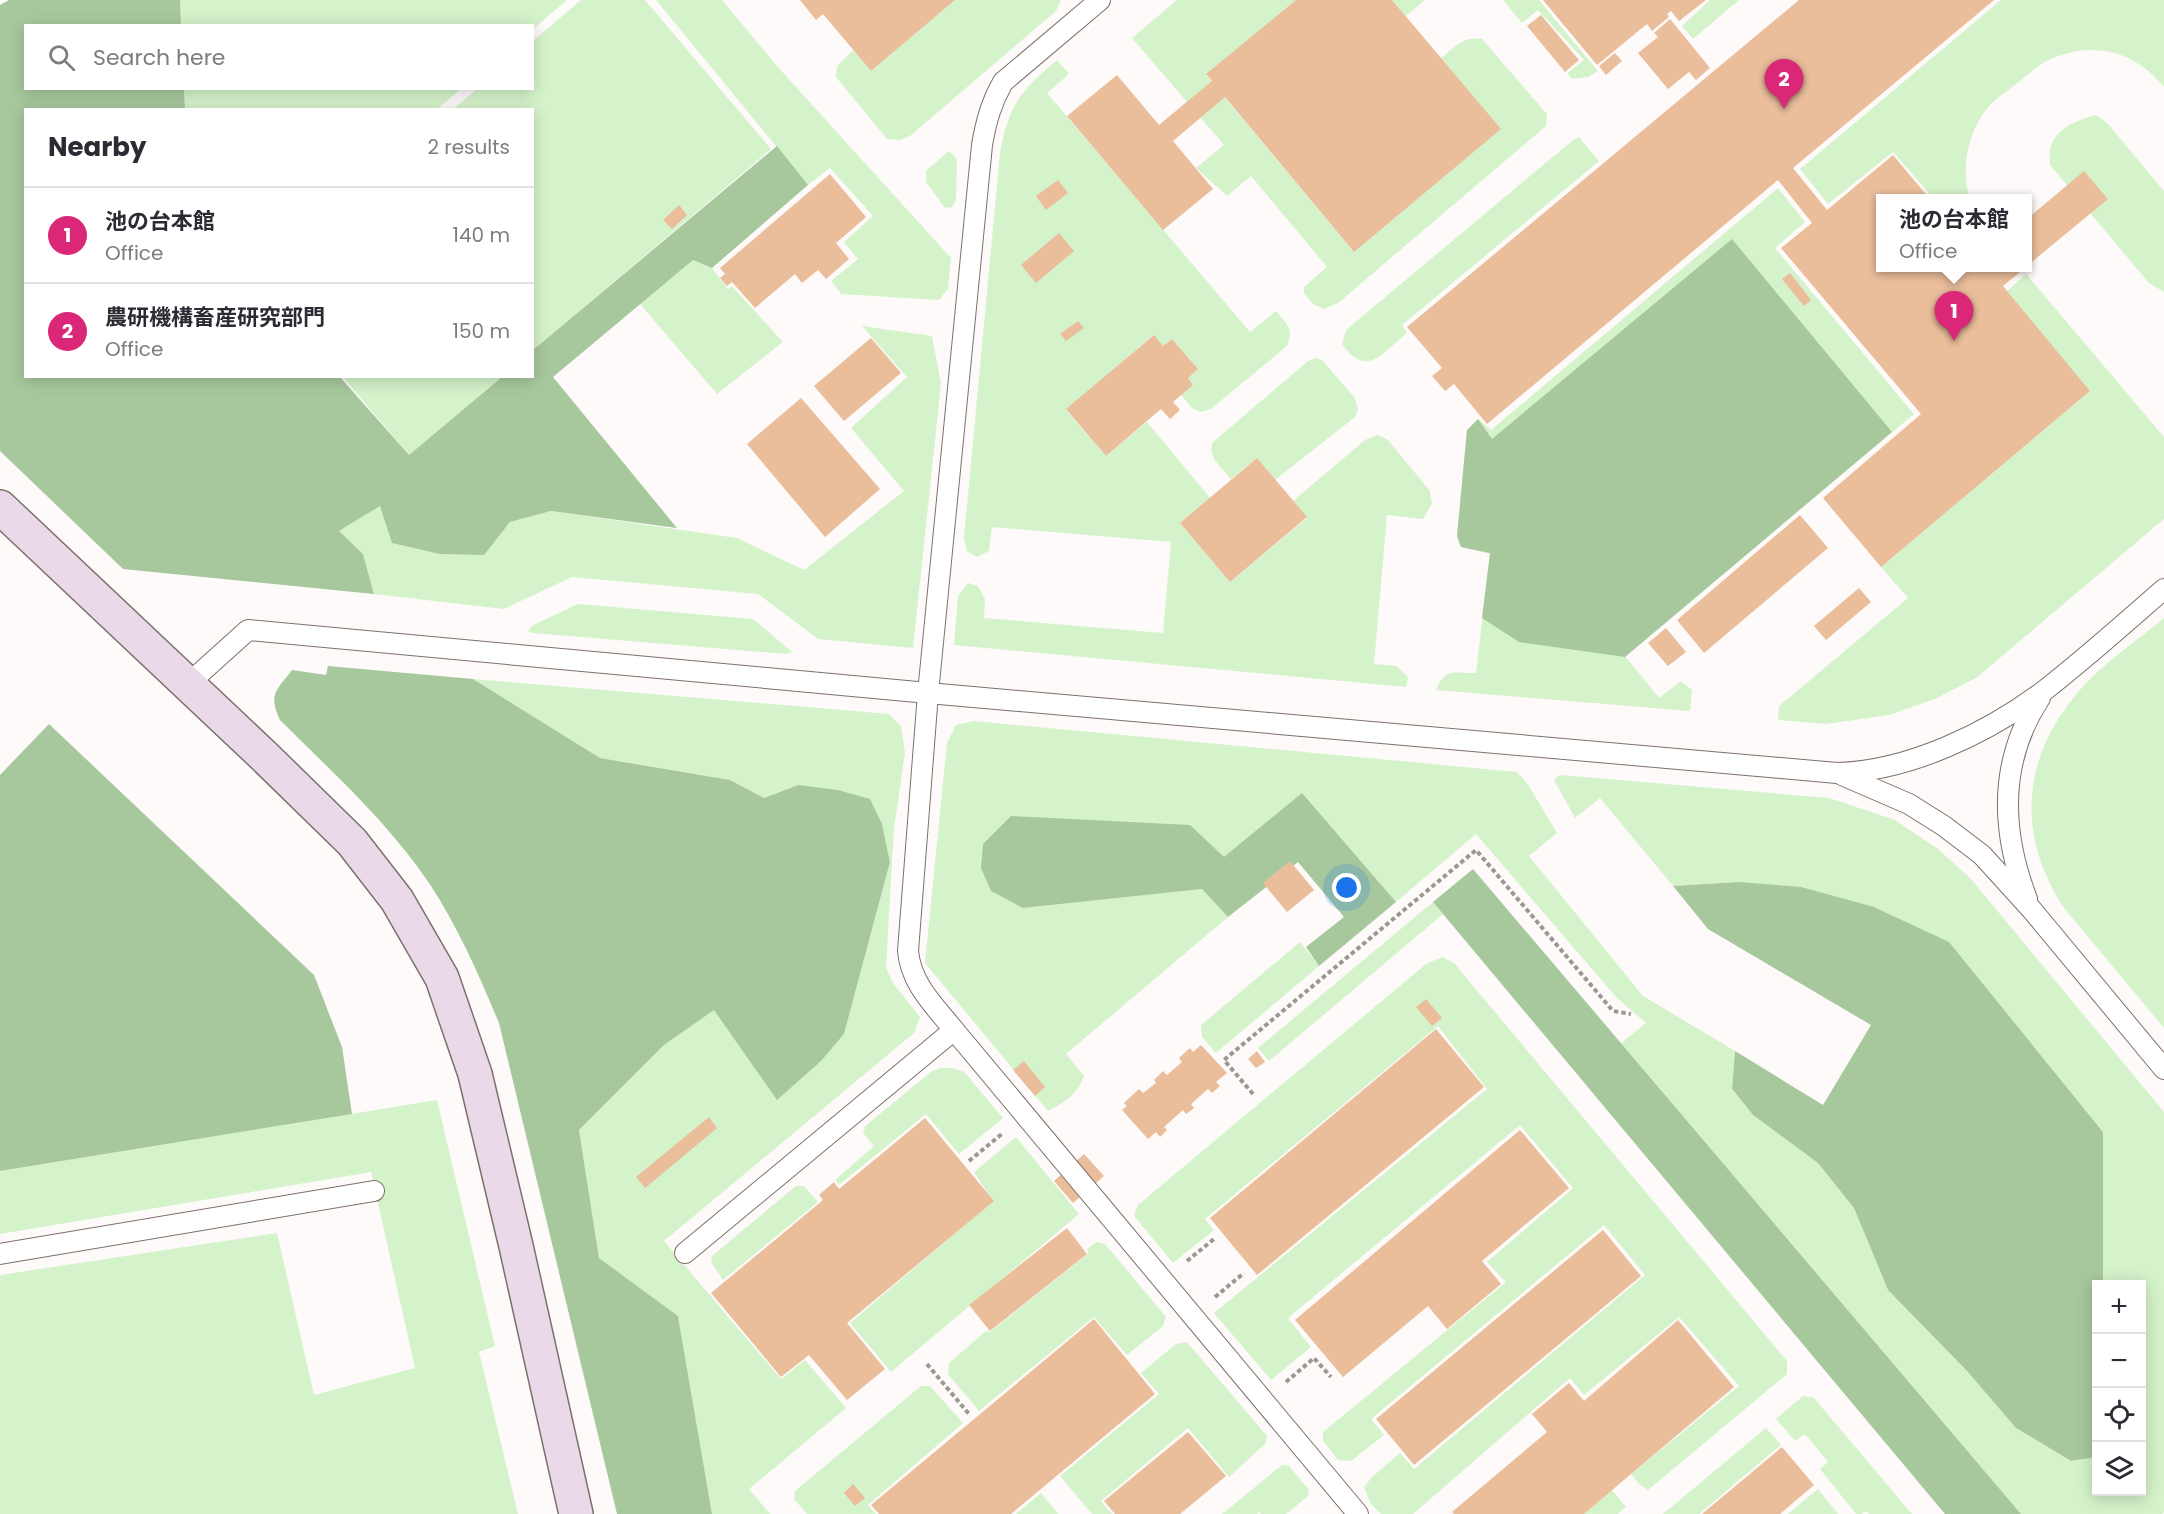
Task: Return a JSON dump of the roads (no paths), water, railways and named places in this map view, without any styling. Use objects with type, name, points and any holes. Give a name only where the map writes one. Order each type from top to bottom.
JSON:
[{"type":"street","points":[[0,507],[352,842],[397,900],[442,978],[474,1074],[516,1246],[576,1514]]},
{"type":"lane","points":[[1100,0],[1003,82],[987,116],[982,146],[928,693],[908,951],[910,966],[915,980],[954,1030],[1358,1514]]},
{"type":"lane","points":[[188,684],[248,630],[1837,773],[1863,772],[1894,766],[1933,752],[2009,715],[2045,690],[2164,589]]},
{"type":"lane","points":[[2032,910],[2017,872],[2008,830],[2008,798],[2018,739],[2029,715],[2045,690]]},
{"type":"lane","points":[[1837,773],[1909,804],[1944,826],[1982,855],[2032,910],[2164,1070]]},
{"type":"lane","points":[[685,1253],[954,1030]]},
{"type":"lane","points":[[0,1254],[374,1191]]},
{"type":"place","name":"農研機構畜産研究部門","points":[[1784,109]]},
{"type":"place","name":"池の台本館","points":[[1954,341]]}]
